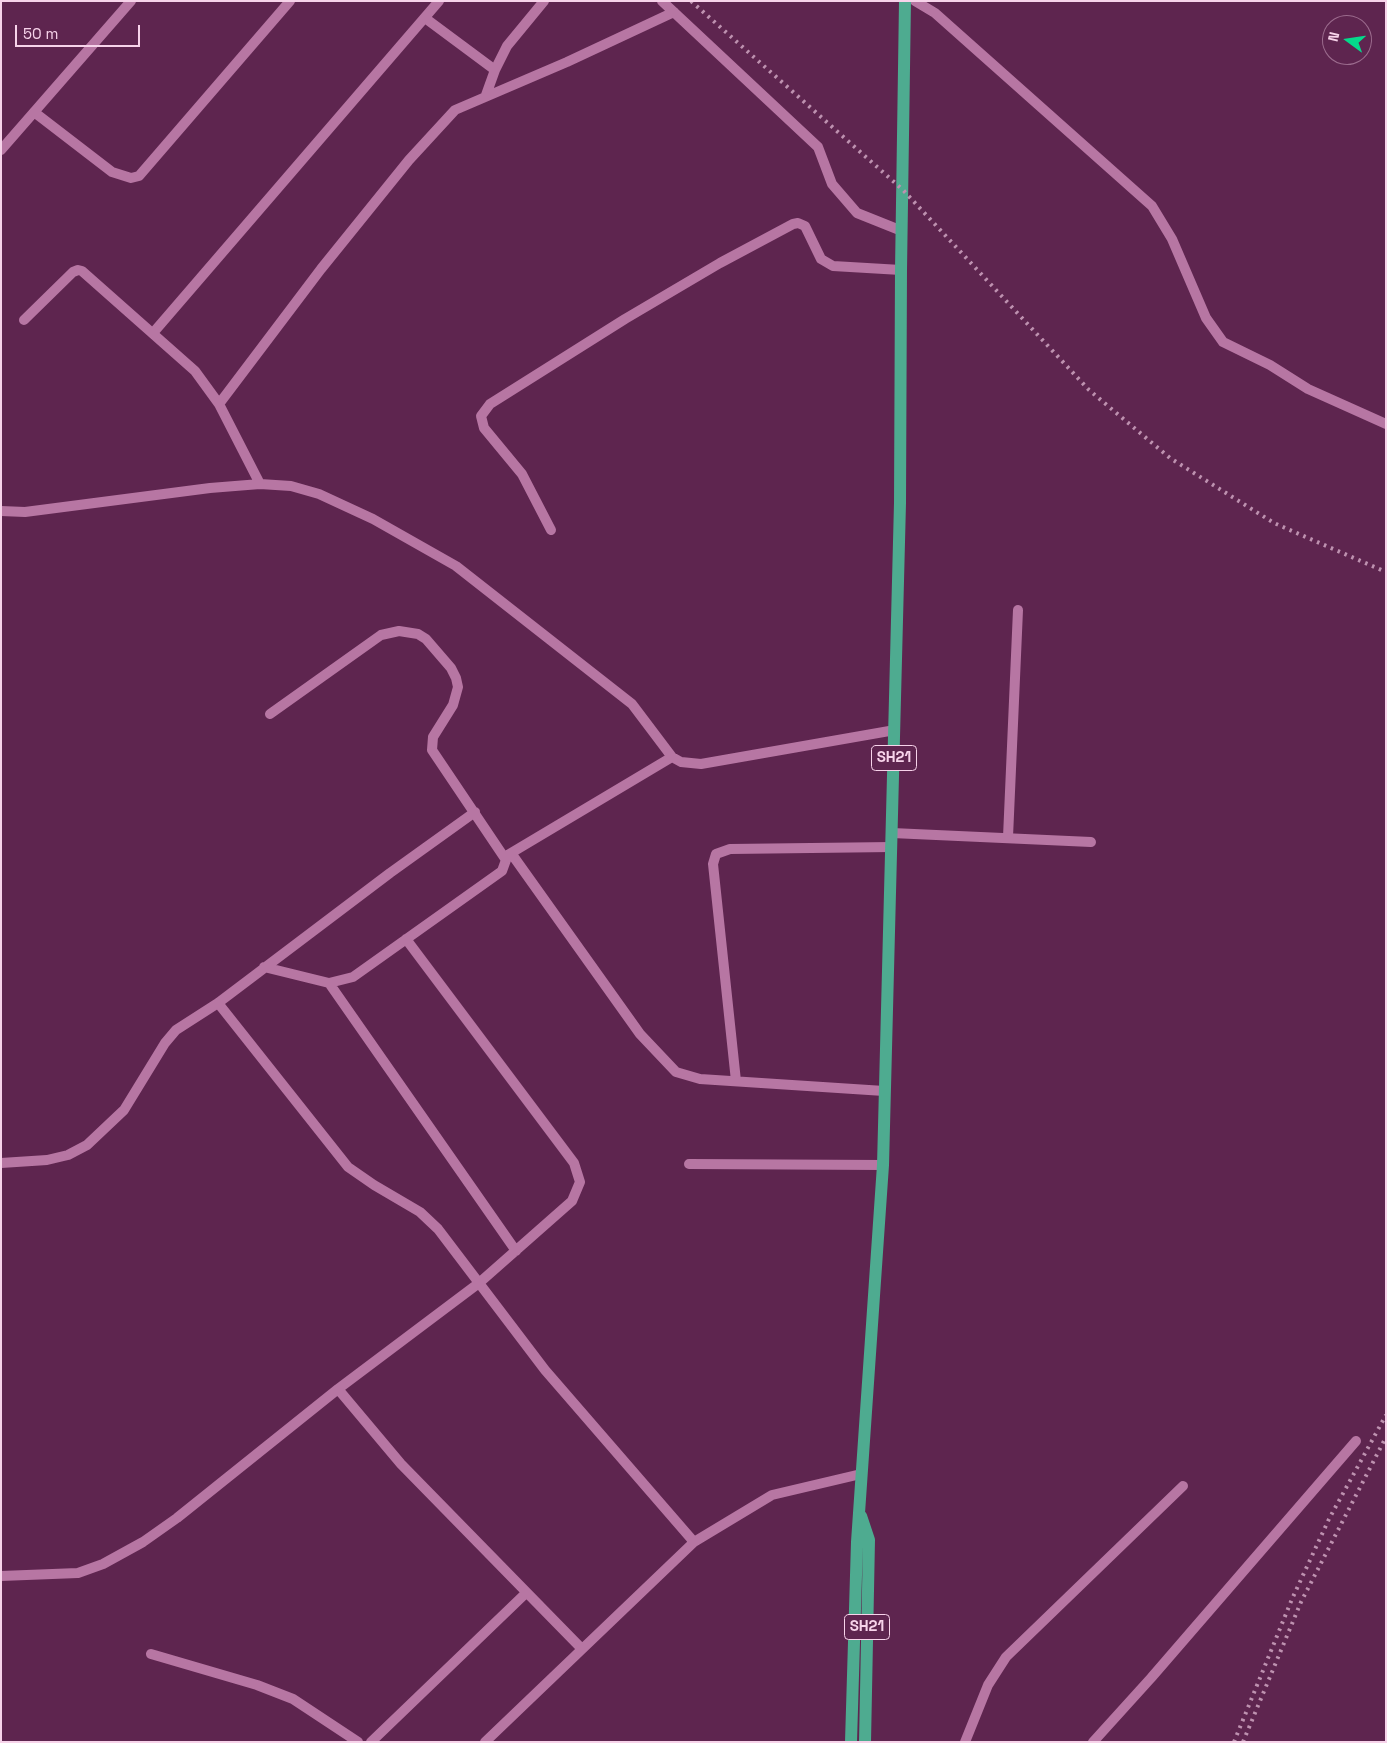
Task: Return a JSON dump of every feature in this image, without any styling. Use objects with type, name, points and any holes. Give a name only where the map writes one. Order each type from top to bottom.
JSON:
[{"type":"main road","name":"SH21","points":[[851,1742],[856,1542],[860,1513],[861,1474],[883,1165],[896,730],[900,503],[900,270],[905,1]]},
{"type":"main road","name":"SH21","points":[[860,1513],[869,1540],[865,1742]]},
{"type":"street","points":[[1,150],[131,1]]},
{"type":"street","points":[[34,112],[112,172],[132,178],[139,176],[290,1]]},
{"type":"street","points":[[154,332],[439,1]]},
{"type":"street","points":[[486,95],[495,70],[507,46],[544,1]]},
{"type":"street","points":[[662,1],[818,147],[832,184],[857,213],[902,231]]},
{"type":"street","points":[[915,1],[935,13],[1152,206],[1172,239],[1206,318],[1223,342],[1270,365],[1308,389],[1386,424]]},
{"type":"street","points":[[219,404],[320,269],[409,160],[455,110],[486,95],[567,62],[674,12]]},
{"type":"street","points":[[425,18],[495,70]]},
{"type":"street","points":[[551,530],[522,474],[484,428],[482,416],[490,404],[625,319],[720,263],[793,224],[798,223],[805,226],[821,258],[833,266],[900,270]]},
{"type":"street","points":[[24,320],[73,272],[78,270],[154,332],[195,371],[219,404],[260,484]]},
{"type":"street","points":[[1,510],[24,512],[210,488],[260,484],[290,486],[319,494],[373,519],[456,566],[632,704],[672,757],[681,762],[700,764],[896,730]]},
{"type":"street","points":[[1008,837],[1018,610]]},
{"type":"street","points":[[270,714],[381,635],[399,631],[418,634],[434,647],[456,678],[456,696],[433,736],[432,750],[475,812],[640,1034],[670,1069],[689,1078],[884,1090]]},
{"type":"street","points":[[264,967],[330,983],[340,982],[353,977],[502,871],[508,855],[672,757]]},
{"type":"street","points":[[1,1163],[47,1160],[68,1154],[87,1145],[124,1110],[165,1043],[176,1030],[218,1002],[475,812]]},
{"type":"street","points":[[892,833],[1091,842]]},
{"type":"street","points":[[736,1081],[713,864],[716,854],[730,849],[892,847]]},
{"type":"street","points":[[1,1576],[78,1573],[103,1564],[135,1547],[177,1518],[338,1389],[479,1283],[572,1201],[580,1182],[579,1173],[574,1163],[406,938]]},
{"type":"street","points":[[330,983],[516,1251]]},
{"type":"street","points":[[218,1002],[348,1167],[374,1186],[428,1219],[545,1370],[694,1542]]},
{"type":"street","points":[[689,1164],[883,1165]]},
{"type":"street","points":[[338,1389],[401,1464],[582,1649]]},
{"type":"street","points":[[1093,1742],[1152,1678],[1356,1441]]},
{"type":"street","points":[[485,1742],[694,1542],[772,1495],[861,1474]]},
{"type":"street","points":[[965,1742],[988,1685],[1006,1657],[1183,1486]]},
{"type":"street","points":[[372,1742],[526,1593]]},
{"type":"street","points":[[151,1654],[257,1685],[293,1699],[358,1742]]},
{"type":"railway","points":[[691,1],[903,190],[1089,390],[1170,458],[1274,523],[1386,572]]},
{"type":"railway","points":[[1234,1742],[1292,1599],[1329,1519],[1386,1415]]},
{"type":"railway","points":[[1243,1742],[1301,1602],[1386,1437]]}]
